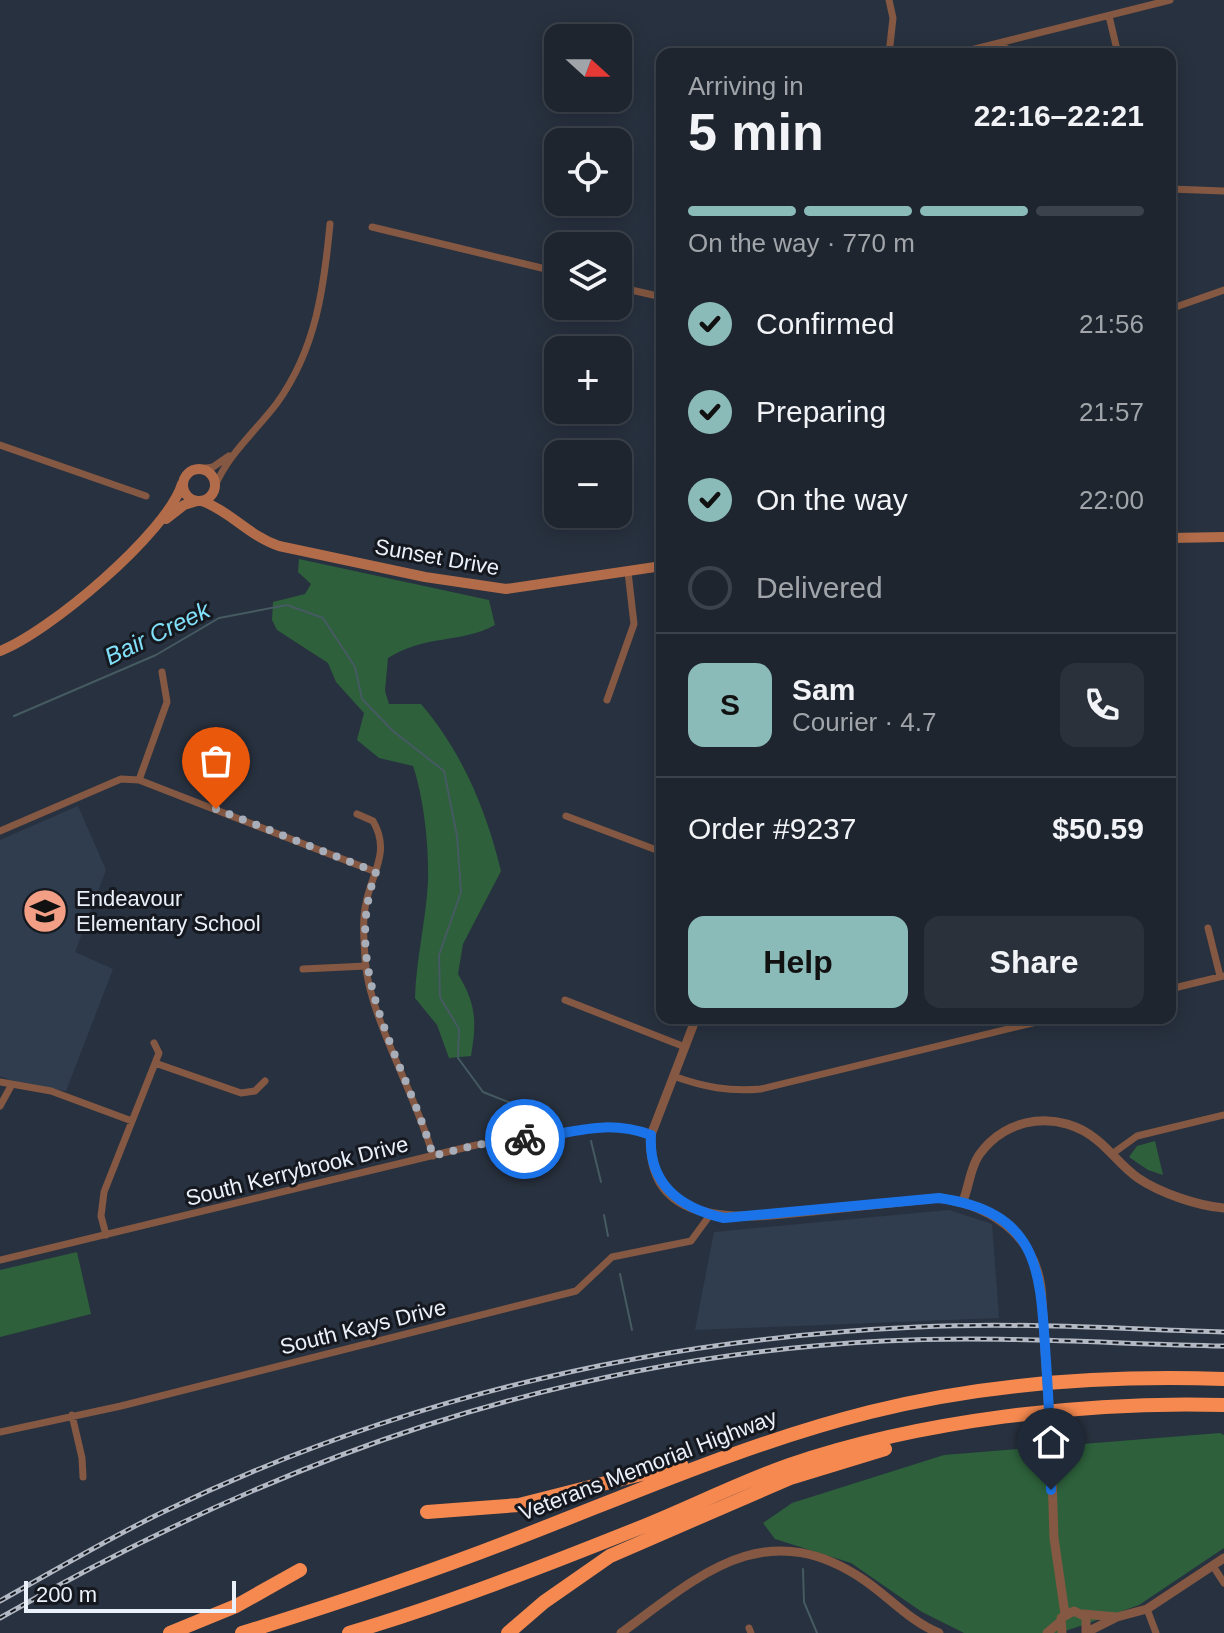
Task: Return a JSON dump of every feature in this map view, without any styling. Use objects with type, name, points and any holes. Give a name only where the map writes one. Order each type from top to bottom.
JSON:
[{"type":"highway","name":"Veterans Memorial Highway","points":[[242,1633],[378,1591],[691,1468],[786,1436],[872,1412],[1072,1379],[1224,1379]]},
{"type":"highway","points":[[349,1633],[395,1620],[640,1527],[789,1465],[900,1436],[1076,1408],[1224,1405]]},
{"type":"highway","points":[[508,1633],[583,1574],[649,1538],[803,1474],[1021,1415]]},
{"type":"highway","points":[[427,1512],[519,1505],[786,1436]]},
{"type":"highway","points":[[170,1633],[236,1606],[300,1570]]},
{"type":"main road","points":[[155,527],[174,503],[186,475],[199,469],[211,474],[214,488],[231,518]]},
{"type":"main road","points":[[182,484],[186,496],[200,501]]},
{"type":"main road","points":[[0,651],[57,620],[155,527],[184,505],[200,501],[214,488]]},
{"type":"main road","name":"Sunset Drive","points":[[200,501],[258,538],[300,551],[506,589],[656,567]]},
{"type":"main road","points":[[1176,538],[1224,537]]},
{"type":"street","points":[[889,0],[893,18],[890,48]]},
{"type":"street","points":[[980,48],[1170,0]]},
{"type":"street","points":[[1109,16],[1117,48]]},
{"type":"street","points":[[1004,42],[1006,48]]},
{"type":"street","points":[[1176,189],[1224,191]]},
{"type":"street","points":[[214,488],[234,453],[277,402],[308,345],[322,298],[330,224]]},
{"type":"street","points":[[372,227],[544,269]]},
{"type":"street","points":[[632,290],[656,296]]},
{"type":"street","points":[[1176,307],[1224,290]]},
{"type":"street","points":[[0,445],[146,496]]},
{"type":"street","points":[[199,469],[213,467],[234,453]]},
{"type":"street","points":[[607,700],[634,624],[628,572]]},
{"type":"street","points":[[139,780],[167,702],[162,672]]},
{"type":"street","points":[[0,831],[121,779],[139,780],[376,872]]},
{"type":"street","points":[[357,814],[373,821],[379,832],[381,859],[363,920],[366,966],[385,1030],[422,1117],[433,1156]]},
{"type":"street","points":[[566,816],[656,850]]},
{"type":"street","points":[[1176,988],[1222,976],[1208,928]]},
{"type":"street","points":[[303,969],[366,966]]},
{"type":"street","points":[[565,1000],[685,1047]]},
{"type":"street","points":[[694,1024],[651,1135],[650,1154],[657,1177],[667,1191],[710,1215],[741,1219],[939,1198],[963,1201],[996,1216],[1015,1230],[1037,1267],[1042,1303],[1054,1538],[1062,1584],[1062,1633]]},
{"type":"street","points":[[673,1076],[706,1088],[735,1091],[761,1089],[1028,1024]]},
{"type":"street","points":[[106,1235],[101,1216],[104,1192],[159,1053],[154,1043]]},
{"type":"street","points":[[155,1063],[241,1093],[255,1091],[265,1081]]},
{"type":"street","points":[[0,1082],[51,1091],[132,1121]]},
{"type":"street","points":[[0,1106],[11,1086]]},
{"type":"street","points":[[1112,1154],[1137,1136],[1224,1115]]},
{"type":"street","points":[[963,1201],[977,1157],[1004,1131],[1022,1124],[1060,1121],[1078,1127],[1141,1180],[1209,1207],[1224,1208]]},
{"type":"street","name":"South Kerrybrook Drive","points":[[0,1260],[476,1145],[608,1124],[627,1126],[651,1135]]},
{"type":"street","name":"South Kays Drive","points":[[0,1432],[121,1406],[576,1291],[612,1257],[691,1241],[710,1215]]},
{"type":"street","points":[[72,1415],[83,1477]]},
{"type":"street","points":[[621,1633],[707,1570],[762,1552],[792,1552],[840,1567],[926,1631],[939,1633]]},
{"type":"street","points":[[1087,1632],[1117,1617],[1147,1609],[1224,1558]]},
{"type":"street","points":[[1213,1566],[1224,1583]]},
{"type":"street","points":[[1062,1584],[1088,1622],[1087,1632]]},
{"type":"street","points":[[1147,1609],[1156,1633]]},
{"type":"street","points":[[1047,1633],[1062,1618],[1081,1612],[1117,1617]]},
{"type":"shaded area","name":"Endeavour Elementary School","points":[[78,806],[106,870],[75,952],[113,969],[66,1091],[23,1085],[0,1076],[0,840]]},
{"type":"shaded area","points":[[949,1210],[992,1224],[999,1318],[695,1330],[714,1232]]},
{"type":"green space","points":[[299,559],[489,600],[495,625],[469,635],[416,645],[388,658],[385,691],[389,704],[421,704],[449,742],[480,804],[501,871],[463,944],[458,974],[474,1013],[471,1056],[449,1058],[437,1025],[415,998],[428,867],[423,808],[413,766],[379,758],[357,740],[364,713],[336,682],[328,663],[277,630],[272,620],[273,602],[305,594],[311,584],[298,572]]},
{"type":"green space","points":[[1155,1141],[1163,1175],[1148,1170],[1129,1157],[1137,1146]]},
{"type":"green space","points":[[77,1252],[91,1314],[0,1337],[0,1270]]},
{"type":"green space","points":[[1224,1435],[1224,1548],[1139,1605],[1059,1633],[964,1633],[922,1612],[851,1563],[775,1539],[763,1523],[792,1503],[944,1455]]},
{"type":"waterway","name":"Bair Creek","points":[[14,716],[156,655],[219,618],[287,605],[323,618],[355,667],[362,699],[393,731],[444,771],[457,836],[461,892],[439,955],[440,997],[459,1029],[458,1058],[483,1092],[556,1121]]},
{"type":"waterway","name":"Bair Creek","points":[[591,1141],[601,1182]]},
{"type":"waterway","name":"Bair Creek","points":[[604,1215],[608,1236]]},
{"type":"waterway","name":"Bair Creek","points":[[620,1274],[632,1330]]},
{"type":"waterway","name":"Bair Creek","points":[[803,1569],[804,1602],[817,1633]]},
{"type":"railway","points":[[0,1601],[142,1522],[252,1472],[344,1437],[530,1381],[722,1345],[917,1327],[1070,1326],[1224,1332]]},
{"type":"railway","points":[[0,1618],[105,1561],[211,1509],[317,1464],[426,1426],[536,1394],[648,1369],[764,1351],[926,1339],[1224,1346]]},
{"type":"way so far","points":[[216,809],[376,872],[366,899],[363,920],[366,966],[385,1030],[422,1117],[433,1156],[476,1145],[525,1139]]},
{"type":"place","name":"Endeavour Elementary School","points":[[45,911]]},
{"type":"route","points":[[525,1139],[608,1124],[627,1126],[651,1135],[650,1154],[657,1177],[667,1191],[704,1213],[724,1218],[741,1219],[939,1198],[963,1201],[996,1216],[1015,1230],[1030,1252],[1042,1288],[1051,1490]]}]
